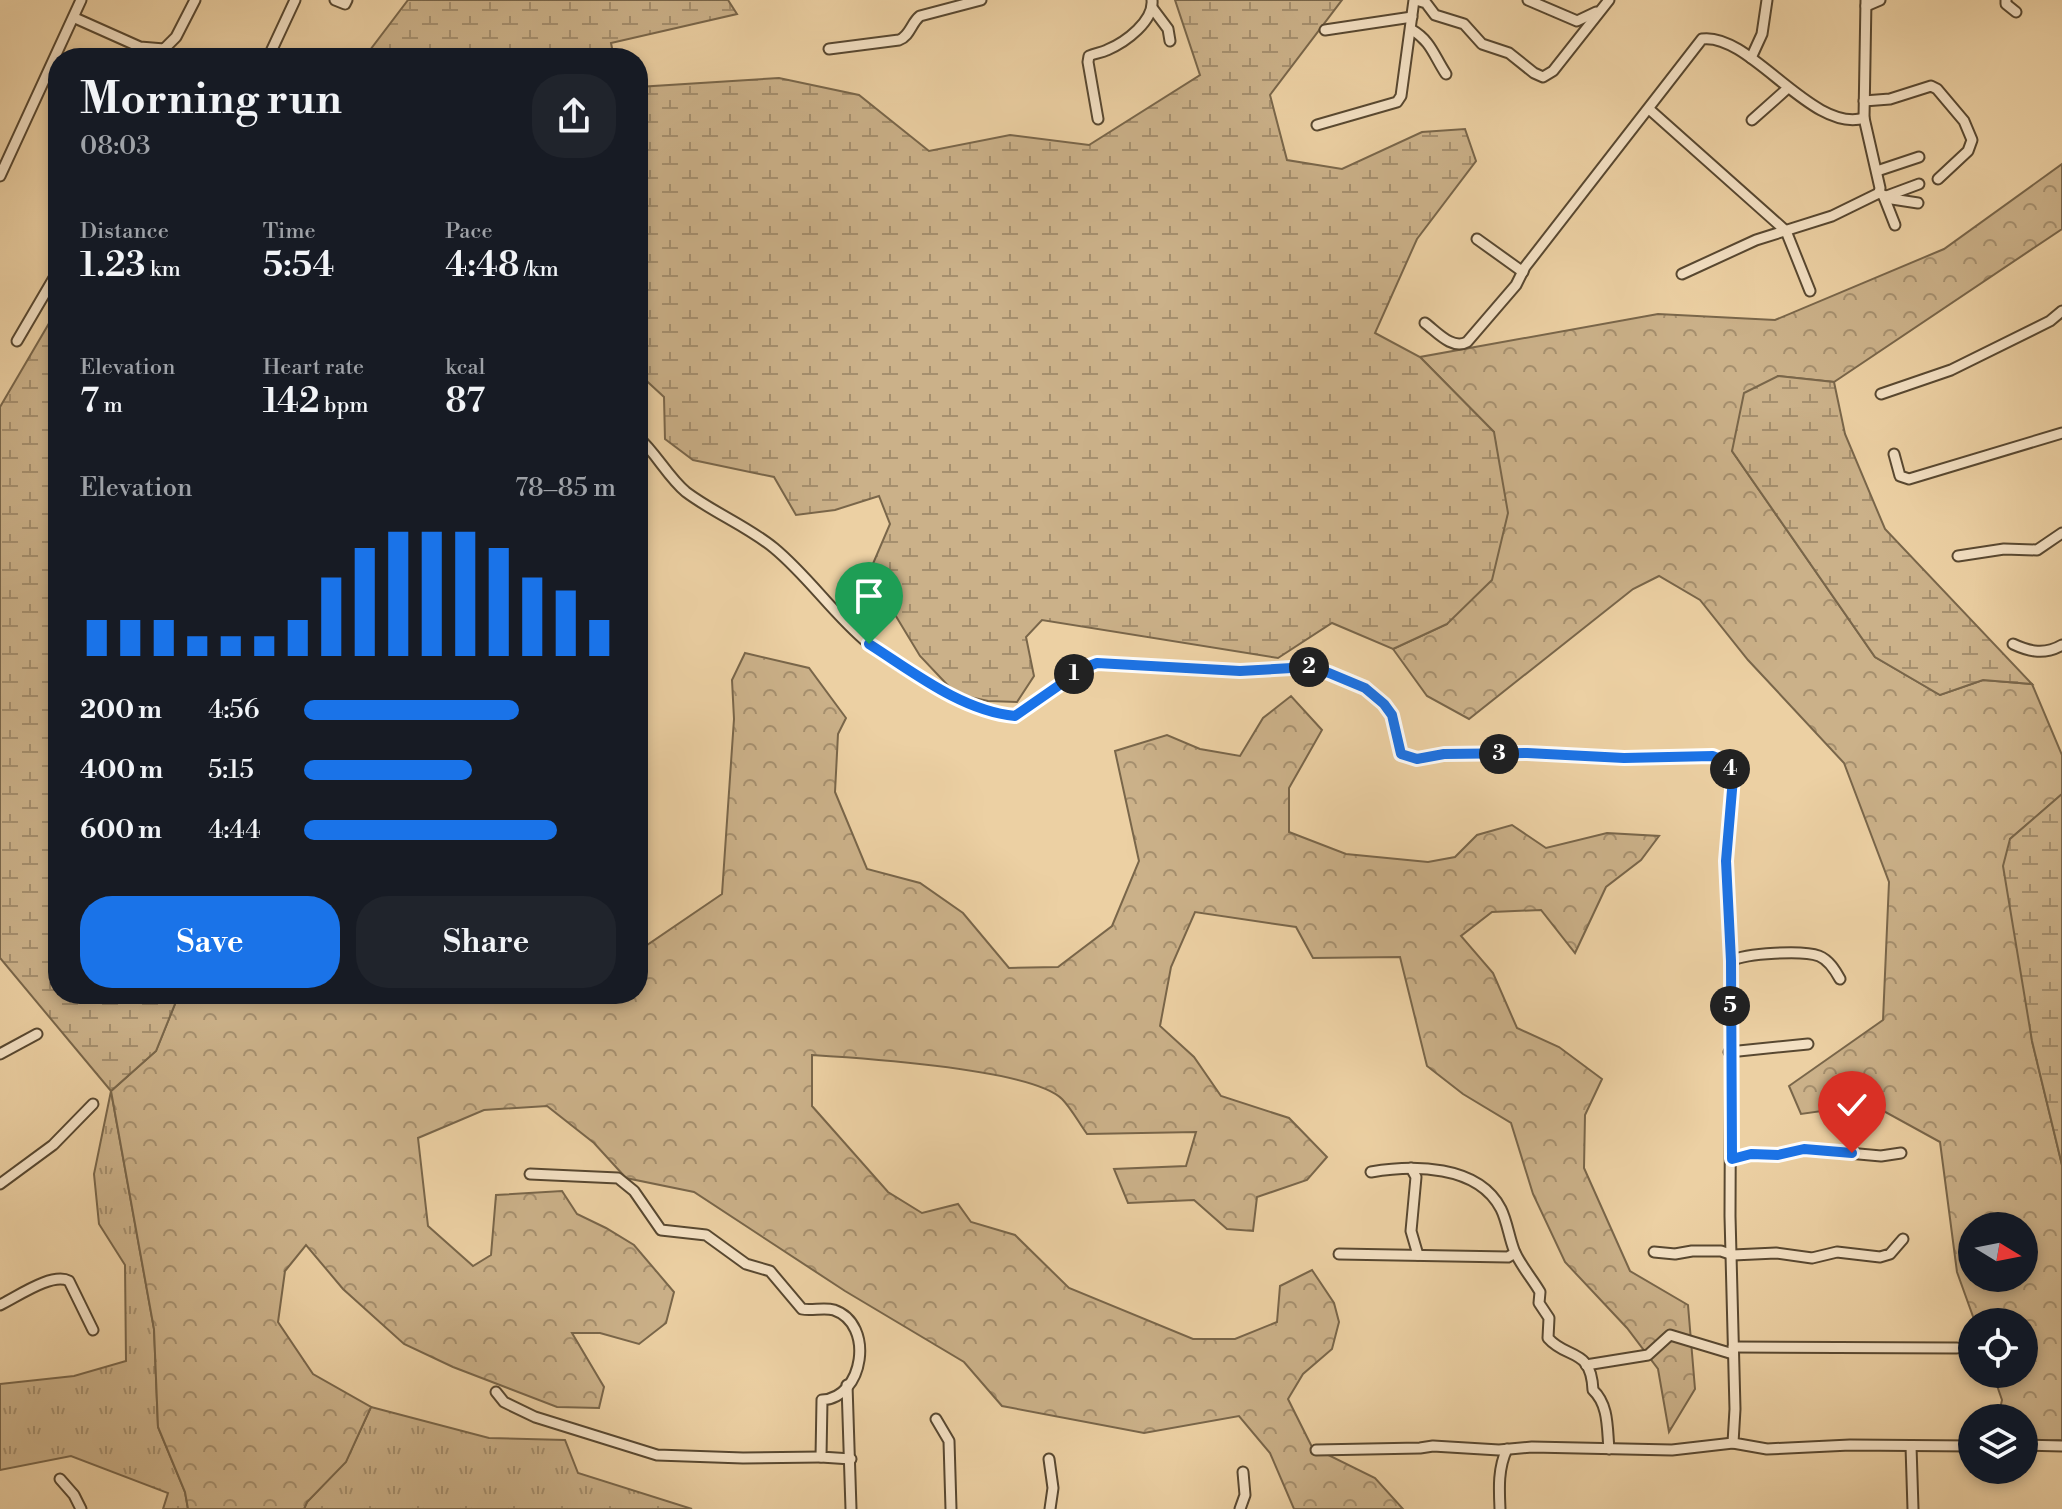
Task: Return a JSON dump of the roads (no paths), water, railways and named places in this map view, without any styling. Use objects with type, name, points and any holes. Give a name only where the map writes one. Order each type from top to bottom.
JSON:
[{"type":"street","points":[[59,48],[81,0]]},
{"type":"street","points":[[162,48],[170,45],[195,0]]},
{"type":"street","points":[[273,48],[295,0]]},
{"type":"street","points":[[335,0],[345,4],[347,0]]},
{"type":"street","points":[[829,49],[899,40],[905,38],[914,20],[920,16],[981,0]]},
{"type":"street","points":[[1317,125],[1397,102],[1401,96],[1415,0],[1426,3],[1434,14],[1464,24],[1482,44],[1509,53],[1543,77],[1553,71],[1609,0]]},
{"type":"street","points":[[1528,0],[1577,21],[1599,10]]},
{"type":"street","points":[[1751,58],[1762,34],[1767,0]]},
{"type":"street","points":[[1880,0],[1866,3],[1864,118],[1881,195],[1895,225]]},
{"type":"street","points":[[2006,0],[2006,4],[2016,12]]},
{"type":"street","points":[[1152,5],[1168,29],[1170,41]]},
{"type":"street","points":[[1098,119],[1089,56],[1105,51],[1130,36],[1149,16],[1152,5]]},
{"type":"street","points":[[1325,30],[1412,17]]},
{"type":"street","points":[[75,18],[146,48]]},
{"type":"street","points":[[1412,30],[1433,47],[1436,59],[1446,74]]},
{"type":"street","points":[[1425,323],[1454,344],[1467,342],[1516,285],[1702,39],[1716,40],[1751,58],[1826,113],[1847,122],[1864,118]]},
{"type":"street","points":[[0,176],[4,153],[48,69]]},
{"type":"street","points":[[1864,101],[1890,99],[1931,86],[1937,89],[1964,121],[1972,140],[1968,151],[1938,179]]},
{"type":"street","points":[[1752,120],[1788,88]]},
{"type":"street","points":[[1649,109],[1786,231],[1810,291]]},
{"type":"street","points":[[1877,171],[1919,157]]},
{"type":"street","points":[[1682,274],[1756,240],[1919,184]]},
{"type":"street","points":[[1881,195],[1918,203]]},
{"type":"street","points":[[1477,239],[1523,272]]},
{"type":"street","points":[[17,341],[48,288]]},
{"type":"street","points":[[1881,394],[1962,364],[2050,321],[2062,311]]},
{"type":"street","points":[[1894,454],[1900,476],[1909,479],[2062,433]]},
{"type":"street","points":[[648,449],[684,490],[772,546],[809,579],[869,644],[921,677],[993,714],[1015,716],[1084,668],[1097,663],[1240,671],[1309,667],[1365,688],[1384,704],[1392,715],[1401,754],[1417,759],[1444,754],[1527,753],[1624,758],[1713,756],[1727,762],[1733,778],[1726,861],[1731,961],[1733,1443]]},
{"type":"street","points":[[1958,556],[2004,549],[2037,550],[2062,533]]},
{"type":"street","points":[[2013,644],[2032,652],[2062,645]]},
{"type":"street","points":[[1731,961],[1742,957],[1811,955],[1830,964],[1840,979]]},
{"type":"street","points":[[0,1054],[37,1034]]},
{"type":"street","points":[[1729,1052],[1808,1044]]},
{"type":"street","points":[[0,1184],[53,1145],[93,1104]]},
{"type":"street","points":[[1732,1159],[1804,1149],[1881,1156],[1901,1153]]},
{"type":"street","points":[[1411,1168],[1416,1177],[1411,1231],[1418,1255]]},
{"type":"street","points":[[1371,1172],[1427,1168],[1460,1176],[1486,1192],[1500,1208],[1515,1253],[1540,1292],[1539,1303],[1549,1318],[1548,1338],[1556,1347],[1579,1355],[1593,1379],[1593,1390],[1601,1397],[1609,1429],[1609,1449]]},
{"type":"street","points":[[530,1174],[618,1178],[634,1191],[661,1230],[701,1232],[746,1264],[770,1271],[802,1309],[834,1311],[855,1327],[857,1374],[840,1395],[822,1400],[821,1457]]},
{"type":"street","points":[[1654,1252],[1776,1253],[1812,1258],[1837,1252],[1880,1257],[1890,1254],[1903,1239]]},
{"type":"street","points":[[1339,1254],[1508,1257],[1515,1253]]},
{"type":"street","points":[[0,1305],[52,1279],[64,1278],[69,1281],[93,1330]]},
{"type":"street","points":[[1586,1365],[1648,1355],[1670,1335],[1733,1351],[1957,1348]]},
{"type":"street","points":[[847,1385],[851,1509]]},
{"type":"street","points":[[496,1392],[504,1402],[535,1417],[657,1455],[851,1459]]},
{"type":"street","points":[[936,1419],[949,1441],[951,1509]]},
{"type":"street","points":[[1316,1450],[1433,1446],[1672,1450],[1733,1443],[1767,1449],[1850,1445],[1958,1446]]},
{"type":"street","points":[[2038,1445],[2062,1446]]},
{"type":"street","points":[[1911,1446],[1913,1509]]},
{"type":"street","points":[[1500,1509],[1501,1461],[1507,1449]]},
{"type":"street","points":[[1049,1459],[1053,1488],[1050,1509]]},
{"type":"street","points":[[1240,1509],[1245,1495],[1243,1472]]},
{"type":"street","points":[[60,1479],[81,1509]]}]
